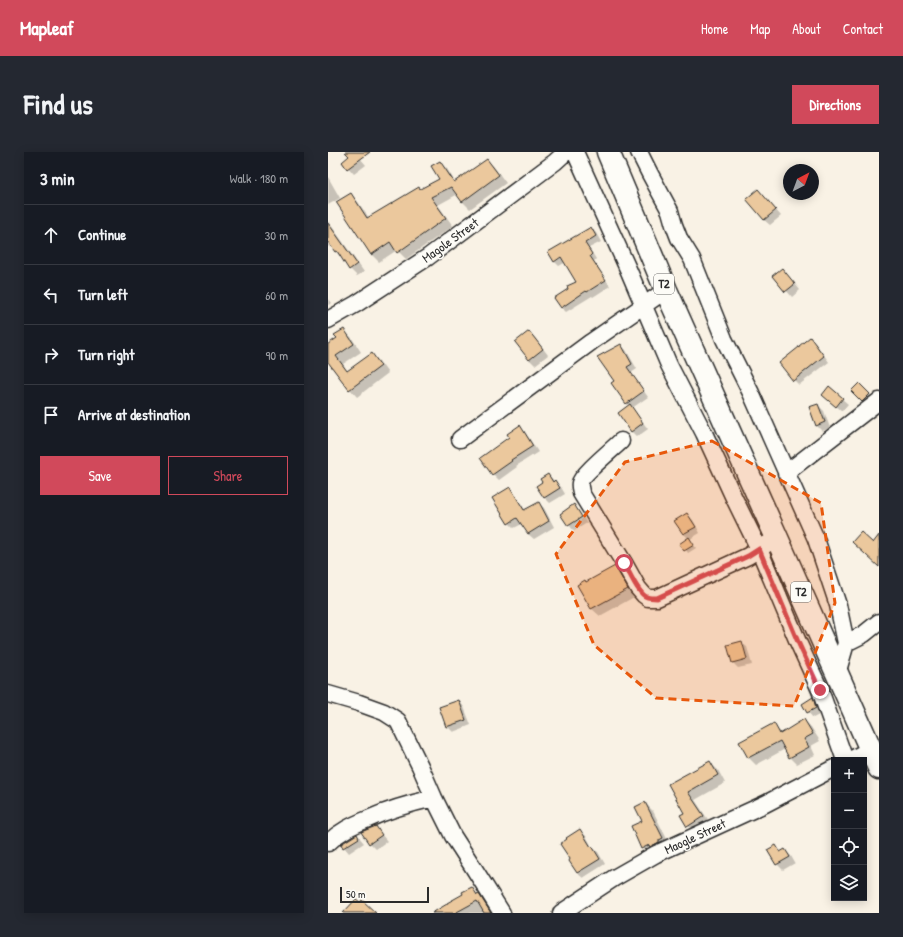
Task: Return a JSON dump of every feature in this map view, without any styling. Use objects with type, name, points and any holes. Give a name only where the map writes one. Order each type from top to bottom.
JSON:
[{"type":"highway","name":"T2","points":[[608,152],[666,290],[875,759]]},
{"type":"street","name":"Magole Street","points":[[328,320],[356,304],[428,257],[555,162],[566,152]]},
{"type":"street","points":[[575,152],[628,269],[669,365],[704,433],[759,549],[820,690],[844,757]]},
{"type":"street","points":[[639,152],[670,211],[679,238],[692,259],[724,339],[816,539],[838,605],[846,643],[837,674]]},
{"type":"street","points":[[460,440],[590,342],[666,290]]},
{"type":"street","points":[[786,473],[879,401]]},
{"type":"street","points":[[622,441],[582,478],[580,483],[581,493],[638,588],[648,598],[657,598],[748,556],[777,538]]},
{"type":"street","points":[[846,643],[864,634],[879,622]]},
{"type":"street","points":[[328,694],[384,712],[398,721],[453,836],[502,913]]},
{"type":"street","name":"Maogle Street","points":[[561,913],[614,878],[656,854],[765,804],[831,770]]},
{"type":"street","points":[[328,842],[349,827],[385,812],[410,803],[434,798]]},
{"type":"highlighted area","points":[[712,441],[821,503],[835,603],[794,706],[656,698],[594,645],[556,554],[625,462]]},
{"type":"building","points":[[345,152],[370,152],[347,169],[342,162],[349,156]]},
{"type":"building","points":[[487,159],[499,175],[462,202],[451,187],[431,197],[446,218],[397,253],[390,242],[371,255],[336,202],[351,193],[367,218],[419,187],[420,189],[439,179],[431,166],[440,161],[454,182]]},
{"type":"building","points":[[758,189],[776,210],[764,220],[746,199]]},
{"type":"building","points":[[328,223],[357,264],[349,270],[337,251],[335,252],[328,242]]},
{"type":"building","points":[[591,227],[596,236],[585,243],[592,254],[590,256],[606,280],[587,292],[586,291],[561,308],[554,298],[568,289],[567,286],[576,282],[561,257],[554,262],[548,252]]},
{"type":"building","points":[[782,268],[795,284],[785,292],[772,276]]},
{"type":"building","points":[[344,329],[354,344],[336,356],[347,371],[372,353],[381,366],[349,390],[328,362],[328,344],[337,338],[334,335]]},
{"type":"building","points":[[529,331],[543,349],[529,360],[515,342]]},
{"type":"building","points":[[810,337],[824,356],[793,381],[779,363]]},
{"type":"building","points":[[621,344],[632,364],[627,367],[644,391],[626,404],[611,383],[614,381],[597,357]]},
{"type":"building","points":[[859,383],[870,394],[862,402],[851,391]]},
{"type":"building","points":[[829,386],[843,398],[836,407],[822,395]]},
{"type":"building","points":[[630,404],[643,423],[631,432],[618,413]]},
{"type":"building","points":[[818,404],[825,422],[816,426],[809,407]]},
{"type":"building","points":[[520,425],[533,446],[511,460],[512,461],[492,475],[480,458],[509,437],[507,434]]},
{"type":"building","points":[[548,474],[553,482],[555,480],[560,488],[544,498],[536,486],[542,482],[540,479]]},
{"type":"building","points":[[510,487],[524,510],[539,502],[549,521],[528,534],[517,518],[508,524],[492,498]]},
{"type":"building","points":[[574,504],[582,517],[568,526],[560,514]]},
{"type":"building","points":[[687,513],[696,527],[683,534],[674,521]]},
{"type":"building","points":[[861,532],[873,543],[879,535],[879,567],[852,542]]},
{"type":"building","points":[[689,537],[694,545],[684,551],[679,544]]},
{"type":"building","points":[[615,566],[628,589],[591,609],[577,585],[585,580],[586,582]]},
{"type":"building","points":[[742,641],[747,659],[732,663],[727,645]]},
{"type":"building","points":[[813,697],[816,708],[807,713],[802,704]]},
{"type":"building","points":[[459,700],[466,720],[446,727],[439,707]]},
{"type":"building","points":[[804,719],[813,734],[804,739],[809,747],[789,758],[780,741],[748,758],[739,742],[774,723],[780,734]]},
{"type":"building","points":[[710,761],[718,775],[688,792],[704,816],[687,827],[680,815],[684,813],[668,784]]},
{"type":"building","points":[[645,802],[663,838],[650,847],[649,845],[641,849],[631,826],[642,821],[635,807]]},
{"type":"building","points":[[376,826],[382,835],[369,844],[361,832]]},
{"type":"building","points":[[580,829],[600,859],[577,873],[560,844]]},
{"type":"building","points":[[357,834],[359,838],[343,848],[341,844]]},
{"type":"building","points":[[776,845],[780,852],[785,849],[790,857],[776,865],[767,850]]},
{"type":"building","points":[[472,887],[477,895],[479,894],[491,913],[484,913],[477,901],[455,913],[432,913],[463,894],[462,892]]},
{"type":"building","points":[[356,899],[360,902],[362,900],[376,913],[343,913]]},
{"type":"route","points":[[624,563],[638,588],[644,595],[648,598],[657,598],[715,572],[759,549],[820,690]]}]
